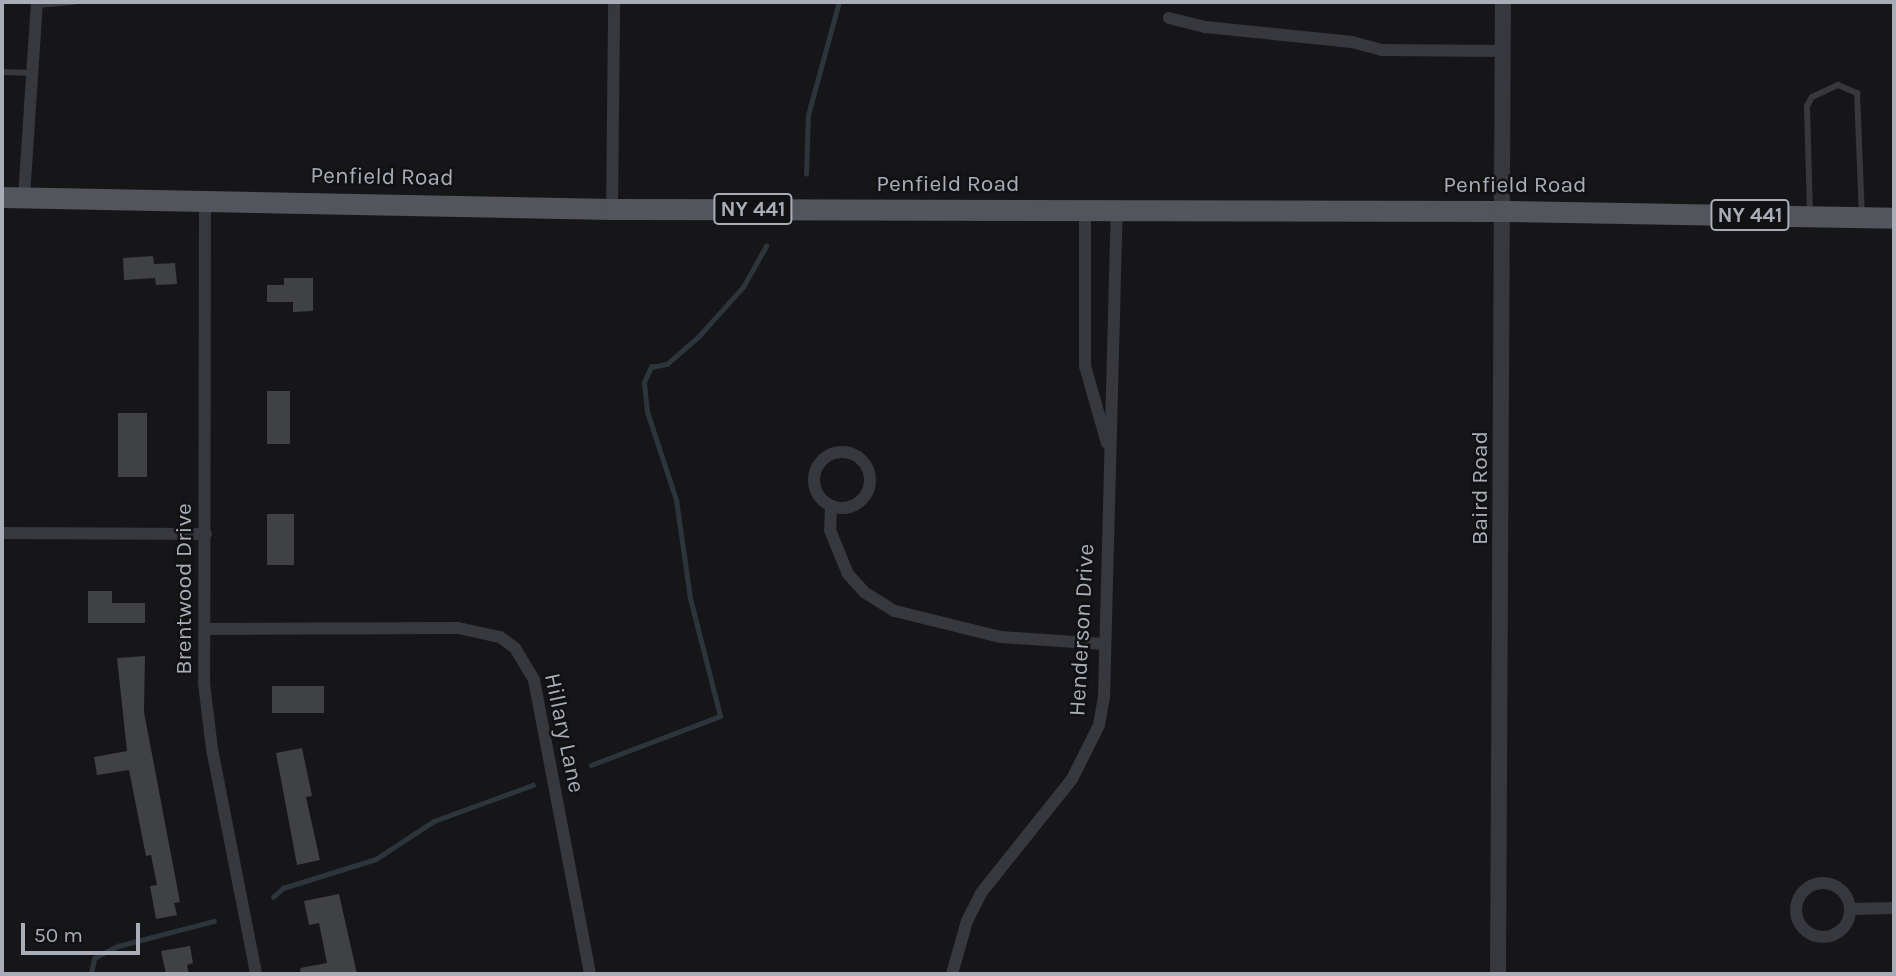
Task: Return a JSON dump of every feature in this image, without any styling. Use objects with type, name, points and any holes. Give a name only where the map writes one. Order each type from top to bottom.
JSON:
[{"type":"main road","name":"Penfield Road","points":[[2,197],[611,209],[1505,211],[1894,218]]},
{"type":"street","points":[[611,209],[614,2]]},
{"type":"street","name":"Baird Road","points":[[1498,974],[1505,211],[1503,2]]},
{"type":"street","points":[[24,197],[37,3]]},
{"type":"street","points":[[1169,18],[1205,27],[1352,42],[1382,50],[1503,51]]},
{"type":"street","name":"Brentwood Drive","points":[[205,199],[207,718],[256,974]]},
{"type":"street","name":"Henderson Drive","points":[[1085,211],[1085,366],[1110,453]]},
{"type":"street","name":"Henderson Drive","points":[[952,974],[967,922],[981,893],[1006,857],[1056,802],[1089,750],[1104,697],[1117,211]]},
{"type":"street","points":[[849,452],[870,470],[870,489],[858,504],[831,506],[817,494],[814,475],[831,454],[849,452]]},
{"type":"street","points":[[831,506],[830,530],[836,555],[864,592],[895,611],[1000,637],[1105,644]]},
{"type":"street","points":[[2,533],[206,534]]},
{"type":"street","name":"Hillary Lane","points":[[205,629],[458,628],[500,637],[515,648],[534,680],[590,974]]},
{"type":"street","points":[[1821,883],[1838,887],[1850,909],[1838,932],[1820,937],[1804,929],[1796,912],[1800,896],[1821,883]]},
{"type":"street","points":[[1850,909],[1894,908]]},
{"type":"lane","points":[[37,3],[74,2]]},
{"type":"lane","points":[[2,72],[33,73]]},
{"type":"lane","points":[[1810,216],[1807,106],[1812,97],[1838,85],[1857,93],[1862,217]]},
{"type":"building","points":[[153,256],[154,264],[175,263],[177,284],[156,285],[155,278],[124,280],[123,258]]},
{"type":"building","points":[[284,278],[313,278],[313,311],[293,312],[293,302],[267,302],[267,285],[284,285]]},
{"type":"building","points":[[267,391],[290,391],[290,444],[267,444]]},
{"type":"building","points":[[118,413],[147,413],[147,477],[118,477]]},
{"type":"building","points":[[267,514],[294,514],[294,565],[267,565]]},
{"type":"building","points":[[88,591],[112,591],[112,603],[145,603],[145,623],[88,623]]},
{"type":"building","points":[[145,656],[144,712],[180,902],[174,903],[177,915],[156,919],[150,886],[157,885],[151,855],[146,856],[129,770],[97,775],[94,757],[127,751],[117,658]]},
{"type":"building","points":[[272,686],[324,686],[324,713],[272,713]]},
{"type":"building","points":[[302,748],[312,796],[306,797],[320,860],[297,865],[276,753]]},
{"type":"building","points":[[339,894],[357,974],[301,974],[300,968],[327,963],[319,923],[309,925],[304,901]]},
{"type":"building","points":[[190,946],[193,963],[187,965],[189,974],[166,974],[161,951]]},
{"type":"waterway","points":[[806,174],[808,115],[839,2]]},
{"type":"waterway","points":[[591,765],[720,716],[690,598],[676,500],[647,412],[644,382],[651,367],[667,364],[699,336],[743,287],[766,246]]},
{"type":"waterway","points":[[273,897],[283,888],[376,859],[434,821],[533,785]]},
{"type":"waterway","points":[[91,974],[94,958],[118,946],[214,921]]}]
